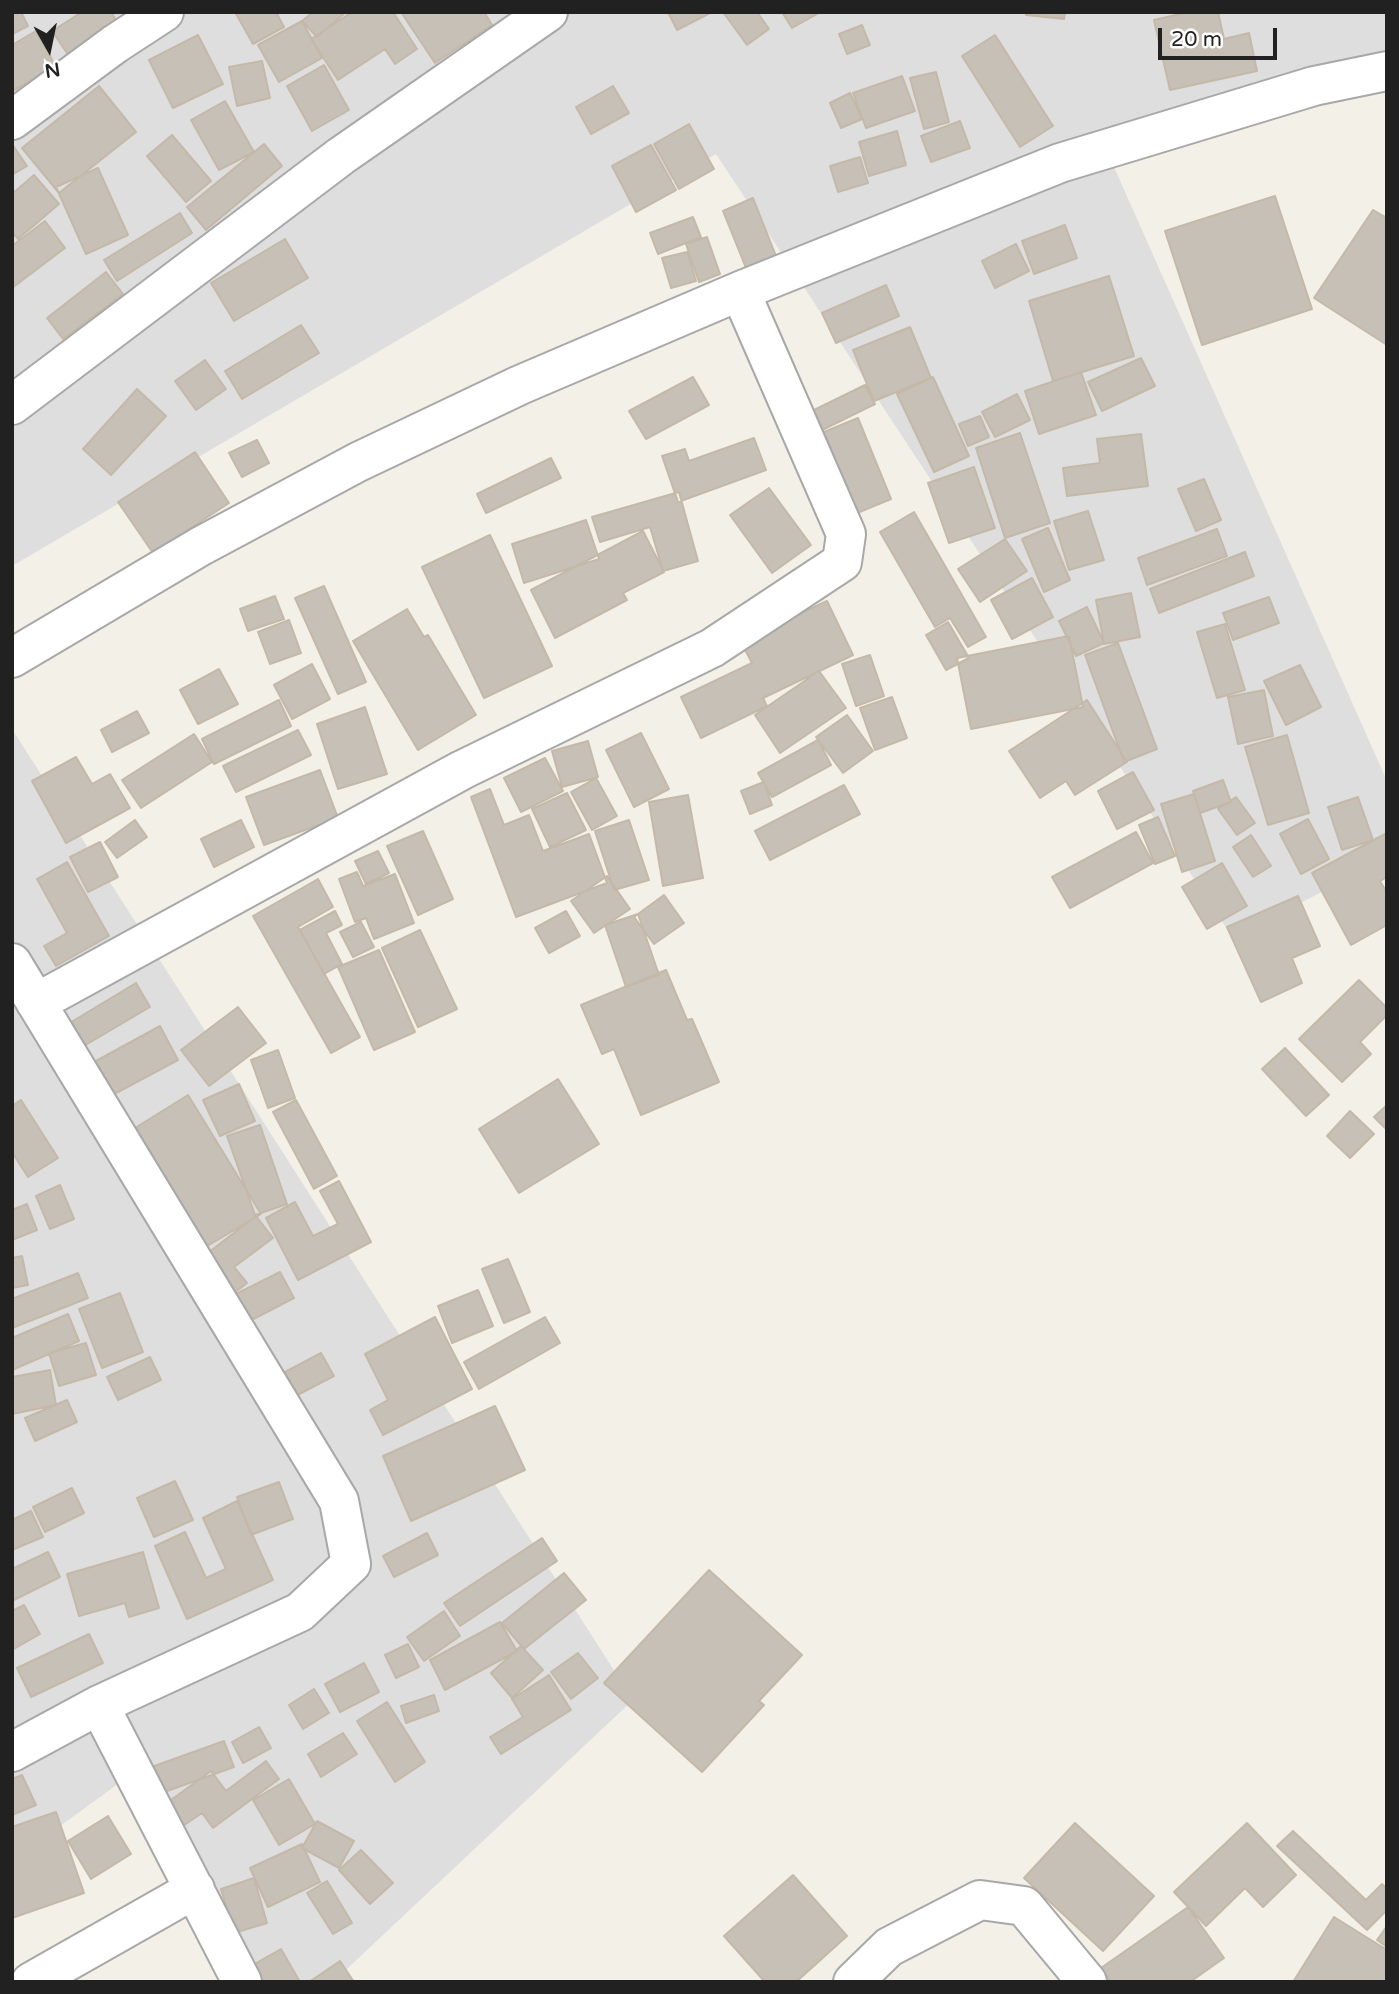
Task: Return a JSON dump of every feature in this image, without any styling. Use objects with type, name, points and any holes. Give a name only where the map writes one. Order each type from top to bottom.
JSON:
[{"type":"street","points":[[12,120],[115,44],[164,12]]},
{"type":"street","points":[[15,398],[341,156],[548,12]]},
{"type":"street","points":[[12,658],[201,547],[358,462],[520,385],[740,290],[1060,163],[1314,86],[1387,71]]},
{"type":"street","points":[[36,1003],[462,770],[712,648],[842,562],[846,534],[740,290]]},
{"type":"street","points":[[12,962],[339,1501],[351,1564],[300,1612],[99,1705],[12,1752]]},
{"type":"street","points":[[99,1705],[242,1982]]},
{"type":"street","points":[[31,1982],[195,1889]]},
{"type":"street","points":[[853,1982],[889,1947],[980,1900],[1024,1906],[1087,1982]]},
{"type":"shaded area","points":[[12,12],[1387,12],[1387,74],[1110,158],[1387,781],[1387,858],[1233,938],[716,154],[12,566]]},
{"type":"shaded area","points":[[12,729],[633,1700],[333,1982],[263,1982],[122,1781],[12,1861]]},
{"type":"building","points":[[12,12],[21,12],[28,26],[12,34]]},
{"type":"building","points":[[82,12],[111,12],[119,25],[69,56],[52,31]]},
{"type":"building","points":[[235,12],[276,12],[284,27],[253,44]]},
{"type":"building","points":[[313,12],[346,12],[317,37],[302,21]]},
{"type":"building","points":[[352,12],[393,12],[417,49],[395,64],[385,49],[338,80],[311,39]]},
{"type":"building","points":[[401,12],[484,12],[492,25],[435,63]]},
{"type":"building","points":[[668,12],[712,12],[677,30]]},
{"type":"building","points":[[723,12],[757,12],[769,29],[747,45]]},
{"type":"building","points":[[782,12],[816,12],[817,14],[792,28]]},
{"type":"building","points":[[1026,12],[1065,12],[1064,19],[1026,15]]},
{"type":"building","points":[[1189,12],[1218,12],[1224,39],[1249,33],[1257,71],[1170,90],[1154,20]]},
{"type":"building","points":[[302,21],[322,58],[279,82],[258,45]]},
{"type":"building","points":[[862,25],[870,45],[847,54],[839,34]]},
{"type":"building","points":[[36,31],[56,67],[12,91],[12,45]]},
{"type":"building","points":[[198,35],[223,84],[173,108],[149,60]]},
{"type":"building","points":[[995,35],[1053,126],[1020,147],[962,56]]},
{"type":"building","points":[[262,61],[270,98],[237,106],[229,67]]},
{"type":"building","points":[[324,65],[349,110],[312,131],[287,86]]},
{"type":"building","points":[[936,72],[949,122],[924,129],[910,78]]},
{"type":"building","points":[[902,76],[915,111],[866,128],[853,93]]},
{"type":"building","points":[[99,86],[136,132],[59,193],[22,148]]},
{"type":"building","points":[[613,86],[629,113],[591,134],[576,107]]},
{"type":"building","points":[[850,93],[862,119],[841,128],[830,103]]},
{"type":"building","points":[[225,101],[254,152],[219,170],[191,120]]},
{"type":"building","points":[[960,121],[970,148],[931,162],[921,136]]},
{"type":"building","points":[[689,124],[714,169],[679,189],[654,144]]},
{"type":"building","points":[[897,131],[906,165],[869,176],[859,142]]},
{"type":"building","points":[[172,135],[211,181],[186,202],[147,156]]},
{"type":"building","points":[[12,144],[27,166],[12,175]]},
{"type":"building","points":[[264,144],[282,166],[206,230],[187,207]]},
{"type":"building","points":[[651,145],[676,190],[636,212],[612,166]]},
{"type":"building","points":[[860,157],[868,183],[838,192],[830,166]]},
{"type":"building","points":[[98,168],[128,235],[86,254],[56,187]]},
{"type":"building","points":[[34,175],[59,204],[18,239],[12,232],[12,194]]},
{"type":"building","points":[[1275,196],[1312,309],[1202,345],[1165,231]]},
{"type":"building","points":[[753,198],[776,256],[746,268],[723,211]]},
{"type":"building","points":[[1373,210],[1387,218],[1387,345],[1314,298]]},
{"type":"building","points":[[180,213],[192,233],[117,281],[104,260]]},
{"type":"building","points":[[693,217],[701,237],[658,254],[650,233]]},
{"type":"building","points":[[45,221],[65,248],[12,288],[12,246]]},
{"type":"building","points":[[1065,225],[1077,258],[1034,274],[1022,241]]},
{"type":"building","points":[[707,237],[720,274],[699,282],[686,244]]},
{"type":"building","points":[[285,239],[308,278],[234,321],[211,283]]},
{"type":"building","points":[[1016,244],[1029,271],[995,288],[982,261]]},
{"type":"building","points":[[687,252],[696,281],[671,288],[662,258]]},
{"type":"building","points":[[106,272],[123,294],[63,339],[47,318]]},
{"type":"building","points":[[1109,276],[1134,356],[1053,381],[1029,301]]},
{"type":"building","points":[[886,285],[899,316],[836,343],[822,313]]},
{"type":"building","points":[[301,325],[319,353],[242,399],[225,371]]},
{"type":"building","points":[[910,327],[931,378],[874,401],[853,350]]},
{"type":"building","points":[[1141,358],[1155,386],[1102,411],[1088,382]]},
{"type":"building","points":[[205,360],[226,389],[196,410],[175,381]]},
{"type":"building","points":[[1081,372],[1096,415],[1039,434],[1025,391]]},
{"type":"building","points":[[693,377],[709,405],[646,439],[629,411]]},
{"type":"building","points":[[933,377],[969,456],[934,472],[897,394]]},
{"type":"building","points":[[865,385],[875,404],[820,431],[810,412]]},
{"type":"building","points":[[137,389],[166,416],[111,475],[83,449]]},
{"type":"building","points":[[1017,394],[1030,420],[995,437],[982,412]]},
{"type":"building","points":[[980,416],[989,437],[968,446],[959,424]]},
{"type":"building","points":[[858,418],[891,499],[857,513],[824,432]]},
{"type":"building","points":[[1020,433],[1050,523],[1005,538],[976,448]]},
{"type":"building","points":[[1141,434],[1148,486],[1067,496],[1063,468],[1100,463],[1097,439]]},
{"type":"building","points":[[754,438],[766,470],[678,502],[662,456],[685,449],[689,461]]},
{"type":"building","points":[[257,440],[269,463],[242,477],[229,453]]},
{"type":"building","points":[[195,452],[229,503],[153,553],[118,502]]},
{"type":"building","points":[[551,458],[561,478],[486,513],[477,494]]},
{"type":"building","points":[[974,467],[995,528],[949,543],[928,483]]},
{"type":"building","points":[[1204,479],[1221,520],[1196,531],[1178,489]]},
{"type":"building","points":[[769,488],[811,545],[772,573],[730,515]]},
{"type":"building","points":[[679,492],[698,561],[663,571],[650,527],[600,542],[592,517]]},
{"type":"building","points":[[1088,511],[1104,560],[1069,570],[1054,521]]},
{"type":"building","points":[[914,512],[986,637],[968,647],[950,618],[935,627],[880,532]]},
{"type":"building","points":[[586,520],[599,559],[524,583],[512,544]]},
{"type":"building","points":[[1048,528],[1070,580],[1044,592],[1022,539]]},
{"type":"building","points":[[1217,529],[1227,556],[1147,585],[1138,558]]},
{"type":"building","points":[[643,531],[664,572],[623,593],[627,600],[555,638],[531,590]]},
{"type":"building","points":[[490,535],[552,666],[484,698],[422,567]]},
{"type":"building","points":[[1005,539],[1027,571],[980,602],[958,569]]},
{"type":"building","points":[[1245,552],[1254,576],[1159,613],[1150,589]]},
{"type":"building","points":[[1032,578],[1053,617],[1012,639],[991,600]]},
{"type":"building","points":[[324,586],[366,682],[338,694],[295,598]]},
{"type":"building","points":[[1131,593],[1140,637],[1104,644],[1096,600]]},
{"type":"building","points":[[275,596],[284,619],[248,631],[240,609]]},
{"type":"building","points":[[1269,597],[1279,623],[1233,640],[1223,613]]},
{"type":"building","points":[[827,601],[853,655],[763,698],[767,706],[701,738],[681,697],[752,663],[741,642]]},
{"type":"building","points":[[1087,607],[1104,643],[1076,656],[1059,621]]},
{"type":"building","points":[[407,609],[424,637],[428,635],[476,715],[418,750],[353,641]]},
{"type":"building","points":[[289,620],[301,653],[270,664],[258,632]]},
{"type":"building","points":[[948,622],[969,658],[946,670],[926,635]]},
{"type":"building","points":[[1225,624],[1245,690],[1217,698],[1197,632]]},
{"type":"building","points":[[1069,636],[1083,707],[971,729],[957,658]]},
{"type":"building","points":[[1118,643],[1157,749],[1124,762],[1085,655]]},
{"type":"building","points":[[870,655],[884,696],[856,706],[842,664]]},
{"type":"building","points":[[312,664],[330,699],[292,719],[274,685]]},
{"type":"building","points":[[1300,665],[1321,707],[1286,725],[1264,681]]},
{"type":"building","points":[[219,669],[238,704],[198,724],[180,690]]},
{"type":"building","points":[[819,671],[846,708],[780,753],[755,715]]},
{"type":"building","points":[[1264,690],[1273,736],[1238,744],[1228,697]]},
{"type":"building","points":[[892,697],[907,738],[875,750],[860,708]]},
{"type":"building","points":[[279,700],[291,726],[214,764],[202,739]]},
{"type":"building","points":[[1087,700],[1127,762],[1075,795],[1066,781],[1040,798],[1009,751]]},
{"type":"building","points":[[365,707],[387,774],[338,789],[317,724]]},
{"type":"building","points":[[137,711],[149,733],[112,752],[101,730]]},
{"type":"building","points":[[847,715],[873,751],[843,773],[816,737]]},
{"type":"building","points":[[298,730],[311,755],[236,792],[223,766]]},
{"type":"building","points":[[641,733],[669,789],[634,807],[606,750]]},
{"type":"building","points":[[194,734],[212,762],[141,808],[122,780]]},
{"type":"building","points":[[1287,735],[1309,813],[1268,825],[1245,747]]},
{"type":"building","points":[[818,740],[831,765],[772,797],[758,773]]},
{"type":"building","points":[[588,741],[598,777],[562,787],[552,751]]},
{"type":"building","points":[[76,757],[92,784],[110,774],[130,808],[66,843],[32,781]]},
{"type":"building","points":[[545,758],[563,791],[521,812],[504,778]]},
{"type":"building","points":[[320,770],[338,818],[264,845],[246,797]]},
{"type":"building","points":[[1133,772],[1154,810],[1117,829],[1098,791]]},
{"type":"building","points":[[596,778],[617,816],[592,830],[571,792]]},
{"type":"building","points":[[1223,780],[1231,802],[1200,813],[1193,791]]},
{"type":"building","points":[[764,782],[772,805],[750,814],[741,791]]},
{"type":"building","points":[[844,785],[860,814],[770,860],[755,831]]},
{"type":"building","points":[[490,789],[504,825],[529,815],[543,851],[589,834],[607,883],[516,917],[471,797]]},
{"type":"building","points":[[567,793],[586,830],[550,847],[532,809]]},
{"type":"building","points":[[1194,794],[1215,861],[1182,872],[1161,804]]},
{"type":"building","points":[[688,795],[703,878],[663,886],[649,802]]},
{"type":"building","points":[[1236,797],[1255,823],[1237,835],[1218,809]]},
{"type":"building","points":[[1358,797],[1373,840],[1342,850],[1328,807]]},
{"type":"building","points":[[1158,817],[1175,856],[1155,864],[1139,825]]},
{"type":"building","points":[[1308,819],[1329,859],[1301,874],[1280,834]]},
{"type":"building","points":[[135,820],[147,837],[117,858],[105,842]]},
{"type":"building","points":[[241,820],[254,847],[214,867],[201,839]]},
{"type":"building","points":[[629,820],[649,880],[614,890],[595,831]]},
{"type":"building","points":[[423,831],[453,899],[418,915],[387,846]]},
{"type":"building","points":[[1136,832],[1153,863],[1070,908],[1052,877]]},
{"type":"building","points":[[1387,833],[1387,877],[1380,881],[1387,893],[1387,925],[1351,945],[1312,873]]},
{"type":"building","points":[[1251,835],[1271,866],[1253,877],[1233,847]]},
{"type":"building","points":[[100,842],[118,877],[88,892],[70,857]]},
{"type":"building","points":[[378,851],[389,873],[366,884],[355,861]]},
{"type":"building","points":[[67,862],[109,936],[56,966],[44,946],[67,933],[37,879]]},
{"type":"building","points":[[1222,863],[1247,906],[1207,929],[1182,887]]},
{"type":"building","points":[[357,872],[363,886],[395,874],[414,923],[374,939],[366,918],[355,922],[339,879]]},
{"type":"building","points":[[607,876],[630,909],[594,933],[571,901]]},
{"type":"building","points":[[318,879],[333,907],[298,927],[360,1037],[331,1053],[253,916]]},
{"type":"building","points":[[664,895],[684,923],[654,944],[634,917]]},
{"type":"building","points":[[1298,896],[1320,946],[1292,958],[1302,983],[1261,1002],[1227,927]]},
{"type":"building","points":[[335,911],[342,925],[326,933],[342,964],[324,974],[300,930]]},
{"type":"building","points":[[566,911],[580,936],[549,953],[535,928]]},
{"type":"building","points":[[638,914],[659,975],[626,987],[605,925]]},
{"type":"building","points":[[361,922],[374,947],[353,957],[340,932]]},
{"type":"building","points":[[420,930],[457,1009],[418,1027],[382,948]]},
{"type":"building","points":[[379,950],[415,1032],[374,1050],[338,967]]},
{"type":"building","points":[[666,970],[687,1020],[692,1019],[719,1082],[641,1115],[614,1049],[602,1054],[581,1005]]},
{"type":"building","points":[[1359,980],[1387,1008],[1387,1015],[1360,1042],[1371,1054],[1342,1082],[1299,1039]]},
{"type":"building","points":[[136,983],[150,1007],[77,1050],[63,1027]]},
{"type":"building","points":[[238,1007],[266,1043],[209,1086],[181,1050]]},
{"type":"building","points":[[160,1026],[178,1060],[103,1100],[85,1067]]},
{"type":"building","points":[[1285,1048],[1329,1095],[1306,1116],[1262,1069]]},
{"type":"building","points":[[278,1050],[295,1098],[268,1108],[251,1060]]},
{"type":"building","points":[[558,1079],[599,1144],[519,1193],[479,1129]]},
{"type":"building","points":[[239,1084],[255,1121],[220,1136],[203,1100]]},
{"type":"building","points":[[188,1095],[261,1214],[199,1251],[127,1133]]},
{"type":"building","points":[[21,1100],[58,1158],[28,1177],[12,1152],[12,1106]]},
{"type":"building","points":[[296,1100],[337,1176],[314,1189],[273,1112]]},
{"type":"building","points":[[1387,1105],[1387,1130],[1374,1117]]},
{"type":"building","points":[[1350,1111],[1374,1134],[1350,1158],[1327,1136]]},
{"type":"building","points":[[260,1125],[287,1204],[255,1215],[227,1136]]},
{"type":"building","points":[[339,1181],[371,1242],[298,1280],[266,1218],[295,1202],[313,1236],[338,1224],[320,1191]]},
{"type":"building","points":[[60,1185],[74,1219],[50,1229],[36,1196]]},
{"type":"building","points":[[27,1204],[37,1230],[12,1240],[12,1210]]},
{"type":"building","points":[[256,1216],[273,1238],[234,1267],[247,1283],[229,1297],[200,1259]]},
{"type":"building","points":[[22,1256],[28,1285],[12,1288],[12,1258]]},
{"type":"building","points":[[508,1259],[530,1312],[504,1323],[482,1269]]},
{"type":"building","points":[[280,1272],[294,1298],[240,1326],[226,1299]]},
{"type":"building","points":[[78,1273],[88,1298],[12,1328],[12,1299]]},
{"type":"building","points":[[478,1290],[493,1326],[452,1343],[438,1306]]},
{"type":"building","points":[[120,1293],[143,1352],[102,1368],[79,1309]]},
{"type":"building","points":[[68,1314],[79,1341],[12,1370],[12,1338]]},
{"type":"building","points":[[435,1317],[472,1389],[383,1435],[370,1410],[388,1400],[365,1354]]},
{"type":"building","points":[[545,1317],[560,1343],[479,1389],[464,1362]]},
{"type":"building","points":[[86,1343],[96,1375],[59,1386],[49,1353]]},
{"type":"building","points":[[321,1353],[334,1376],[282,1403],[270,1380]]},
{"type":"building","points":[[150,1357],[161,1380],[118,1400],[107,1377]]},
{"type":"building","points":[[50,1370],[56,1405],[12,1414],[12,1377]]},
{"type":"building","points":[[67,1400],[77,1422],[35,1441],[25,1418]]},
{"type":"building","points":[[495,1406],[525,1470],[411,1521],[383,1456]]},
{"type":"building","points":[[175,1481],[193,1520],[154,1537],[137,1498]]},
{"type":"building","points":[[279,1482],[293,1519],[251,1535],[237,1497]]},
{"type":"building","points":[[72,1488],[84,1513],[45,1532],[33,1507]]},
{"type":"building","points":[[237,1501],[273,1580],[187,1619],[155,1546],[185,1532],[206,1578],[226,1569],[203,1518]]},
{"type":"building","points":[[31,1511],[43,1537],[12,1550],[12,1520]]},
{"type":"building","points":[[427,1533],[438,1555],[394,1577],[383,1556]]},
{"type":"building","points":[[542,1538],[557,1561],[460,1626],[444,1603]]},
{"type":"building","points":[[48,1552],[60,1577],[12,1601],[12,1569]]},
{"type":"building","points":[[143,1552],[159,1608],[129,1617],[125,1603],[79,1616],[67,1574]]},
{"type":"building","points":[[709,1570],[802,1655],[759,1701],[764,1705],[702,1772],[604,1683]]},
{"type":"building","points":[[564,1573],[586,1600],[524,1649],[502,1623]]},
{"type":"building","points":[[24,1605],[40,1634],[12,1650],[12,1611]]},
{"type":"building","points":[[444,1611],[460,1636],[424,1661],[407,1637]]},
{"type":"building","points":[[500,1622],[517,1651],[445,1690],[430,1660]]},
{"type":"building","points":[[89,1634],[103,1663],[31,1697],[17,1668]]},
{"type":"building","points":[[408,1644],[419,1667],[396,1678],[385,1655]]},
{"type":"building","points":[[521,1646],[543,1670],[512,1698],[491,1673]]},
{"type":"building","points":[[578,1653],[598,1678],[571,1699],[551,1672]]},
{"type":"building","points":[[364,1663],[379,1692],[340,1712],[325,1684]]},
{"type":"building","points":[[549,1675],[571,1710],[501,1754],[490,1737],[523,1717],[512,1699]]},
{"type":"building","points":[[314,1689],[329,1713],[303,1729],[289,1705]]},
{"type":"building","points":[[434,1695],[439,1711],[406,1723],[401,1706]]},
{"type":"building","points":[[387,1702],[425,1762],[395,1782],[357,1721]]},
{"type":"building","points":[[259,1727],[271,1748],[243,1763],[232,1742]]},
{"type":"building","points":[[343,1733],[357,1754],[321,1777],[308,1754]]},
{"type":"building","points":[[224,1741],[234,1767],[156,1795],[146,1769]]},
{"type":"building","points":[[266,1761],[279,1779],[213,1828],[202,1813],[180,1828],[164,1805],[211,1771],[226,1791]]},
{"type":"building","points":[[22,1775],[36,1805],[12,1815],[12,1779]]},
{"type":"building","points":[[289,1779],[315,1824],[279,1845],[253,1800]]},
{"type":"building","points":[[56,1812],[84,1893],[12,1918],[12,1827]]},
{"type":"building","points":[[108,1816],[131,1854],[91,1879],[68,1841]]},
{"type":"building","points":[[317,1821],[354,1841],[339,1868],[302,1848]]},
{"type":"building","points":[[1075,1823],[1154,1896],[1103,1951],[1024,1878]]},
{"type":"building","points":[[1247,1823],[1296,1875],[1263,1907],[1245,1888],[1206,1926],[1174,1892]]},
{"type":"building","points":[[1293,1831],[1366,1900],[1382,1884],[1387,1889],[1387,1910],[1367,1930],[1277,1846]]},
{"type":"building","points":[[302,1844],[320,1882],[268,1907],[250,1868]]},
{"type":"building","points":[[361,1850],[393,1883],[370,1904],[339,1870]]},
{"type":"building","points":[[793,1875],[847,1936],[796,1982],[765,1982],[724,1936]]},
{"type":"building","points":[[254,1878],[267,1923],[234,1933],[221,1889]]},
{"type":"building","points":[[327,1881],[352,1923],[333,1934],[307,1893]]},
{"type":"building","points":[[1188,1907],[1224,1958],[1190,1982],[1111,1982],[1101,1968]]},
{"type":"building","points":[[1334,1917],[1387,1950],[1387,1982],[1293,1982]]},
{"type":"building","points":[[1387,1926],[1387,1947],[1377,1940]]},
{"type":"building","points":[[281,1949],[300,1982],[260,1982],[251,1966]]},
{"type":"building","points":[[340,1961],[354,1982],[309,1982]]}]
